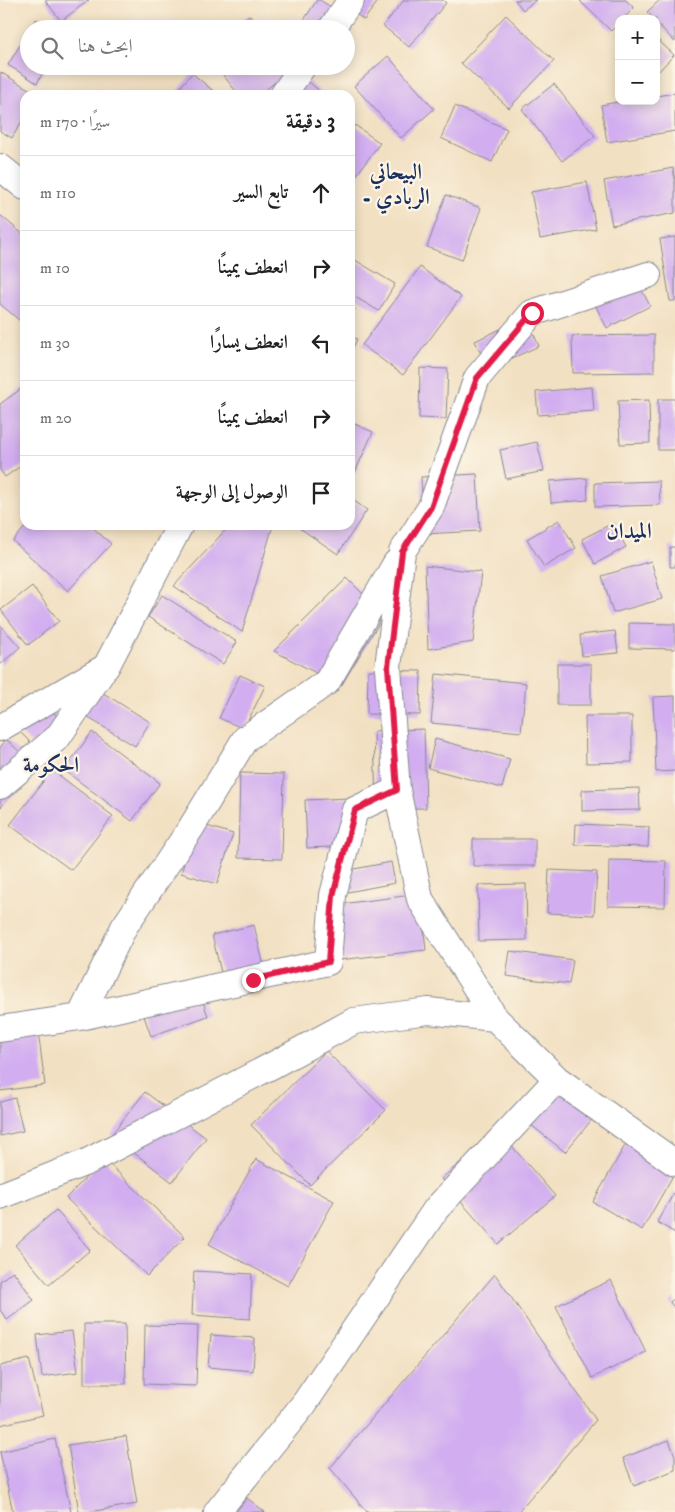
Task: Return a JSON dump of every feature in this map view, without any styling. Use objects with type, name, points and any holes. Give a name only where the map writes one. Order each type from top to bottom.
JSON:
[{"type":"street","points":[[337,20],[351,0]]},
{"type":"street","points":[[286,90],[297,75]]},
{"type":"street","points":[[0,166],[20,183]]},
{"type":"street","points":[[80,1017],[124,927],[191,828],[245,739],[327,682],[402,552],[431,507],[477,378],[532,313],[648,275]]},
{"type":"street","points":[[0,786],[58,737],[106,667],[177,530]]},
{"type":"street","points":[[402,552],[388,667],[397,790],[420,898],[496,1018],[556,1079],[675,1163]]},
{"type":"street","points":[[0,728],[106,667]]},
{"type":"street","points":[[0,1029],[80,1017],[328,962],[333,896],[355,810],[397,790]]},
{"type":"street","points":[[0,1196],[87,1162],[273,1065],[354,1020],[428,1011],[496,1018]]},
{"type":"street","points":[[217,1512],[304,1404],[436,1209],[556,1079]]},
{"type":"building","points":[[45,0],[89,0],[62,20],[60,20]]},
{"type":"building","points":[[317,0],[320,0],[351,20],[304,20]]},
{"type":"building","points":[[338,0],[379,0],[364,20]]},
{"type":"building","points":[[404,0],[443,0],[446,3],[409,47],[383,26]]},
{"type":"building","points":[[515,0],[536,0],[523,10]]},
{"type":"building","points":[[626,0],[634,8],[627,15],[615,15],[615,27],[611,31],[580,1]]},
{"type":"building","points":[[660,0],[675,0],[675,42],[660,26],[660,15],[650,15],[647,12]]},
{"type":"building","points":[[249,15],[253,20],[243,20]]},
{"type":"building","points":[[506,15],[554,61],[509,108],[461,63]]},
{"type":"building","points":[[660,42],[674,55],[660,70]]},
{"type":"building","points":[[20,45],[20,72],[8,65]]},
{"type":"building","points":[[388,56],[434,109],[401,138],[354,86]]},
{"type":"building","points":[[0,72],[31,90],[20,90],[20,124],[12,138],[0,131]]},
{"type":"building","points":[[24,75],[42,75],[37,83]]},
{"type":"building","points":[[190,75],[194,75],[212,90],[178,90]]},
{"type":"building","points":[[223,75],[284,75],[265,90],[235,90]]},
{"type":"building","points":[[308,81],[318,90],[299,90]]},
{"type":"building","points":[[554,84],[595,136],[562,161],[522,109]]},
{"type":"building","points":[[675,93],[675,131],[607,142],[601,105],[615,102],[615,105],[660,105],[660,95]]},
{"type":"building","points":[[455,106],[507,129],[492,162],[441,138]]},
{"type":"building","points":[[355,125],[380,143],[355,177]]},
{"type":"building","points":[[673,168],[675,213],[612,225],[604,181]]},
{"type":"building","points":[[587,182],[596,229],[540,239],[531,192]]},
{"type":"building","points":[[446,195],[481,208],[462,260],[427,247]]},
{"type":"building","points":[[0,215],[20,232],[20,321],[0,304]]},
{"type":"building","points":[[675,237],[675,301],[670,301],[660,239]]},
{"type":"building","points":[[355,260],[395,284],[379,311],[355,297]]},
{"type":"building","points":[[420,267],[461,297],[403,375],[362,345]]},
{"type":"building","points":[[630,267],[650,306],[607,328],[587,289]]},
{"type":"building","points":[[526,317],[539,346],[488,369],[475,341]]},
{"type":"building","points":[[654,335],[654,372],[573,373],[572,336]]},
{"type":"building","points":[[420,368],[448,369],[446,419],[419,418]]},
{"type":"building","points":[[592,387],[594,411],[538,415],[536,392]]},
{"type":"building","points":[[20,390],[20,466],[5,477],[0,470],[0,404]]},
{"type":"building","points":[[658,399],[675,399],[675,450],[658,450]]},
{"type":"building","points":[[649,400],[650,443],[620,444],[618,401]]},
{"type":"building","points":[[355,424],[373,432],[355,472]]},
{"type":"building","points":[[537,442],[544,471],[506,479],[500,450]]},
{"type":"building","points":[[477,474],[480,531],[424,534],[421,477]]},
{"type":"building","points":[[587,478],[588,500],[551,503],[550,481]]},
{"type":"building","points":[[659,481],[660,505],[595,507],[595,483]]},
{"type":"building","points":[[355,502],[367,510],[355,528]]},
{"type":"building","points":[[559,520],[576,548],[544,567],[527,539]]},
{"type":"building","points":[[613,523],[626,547],[595,564],[582,539]]},
{"type":"building","points":[[23,530],[96,530],[111,544],[68,591],[13,541]]},
{"type":"building","points":[[225,530],[272,530],[242,632],[174,586]]},
{"type":"building","points":[[302,530],[354,530],[338,554]]},
{"type":"building","points":[[670,547],[675,547],[675,567],[670,567]]},
{"type":"building","points":[[651,561],[662,599],[613,613],[602,576]]},
{"type":"building","points":[[425,566],[481,572],[473,642],[428,649]]},
{"type":"building","points":[[347,578],[384,615],[341,686],[274,651]]},
{"type":"building","points":[[32,586],[59,621],[28,645],[1,610]]},
{"type":"building","points":[[162,595],[237,642],[223,664],[148,617]]},
{"type":"building","points":[[629,623],[675,624],[675,649],[629,648]]},
{"type":"building","points":[[0,625],[20,647],[0,665]]},
{"type":"building","points":[[615,631],[618,653],[582,656],[580,635]]},
{"type":"building","points":[[557,664],[591,664],[591,705],[557,705]]},
{"type":"building","points":[[368,670],[421,671],[420,715],[367,714]]},
{"type":"building","points":[[436,674],[526,683],[521,732],[431,723]]},
{"type":"building","points":[[240,675],[265,686],[244,729],[219,718]]},
{"type":"building","points":[[82,680],[150,722],[135,746],[67,705]]},
{"type":"building","points":[[675,696],[675,771],[656,772],[653,697]]},
{"type":"building","points":[[46,705],[75,735],[49,761],[19,731]]},
{"type":"building","points":[[585,716],[632,716],[632,762],[586,763]]},
{"type":"building","points":[[424,729],[426,808],[376,809],[374,731]]},
{"type":"building","points":[[92,732],[160,783],[132,821],[64,770]]},
{"type":"building","points":[[435,739],[510,759],[502,788],[428,768]]},
{"type":"building","points":[[7,740],[38,769],[0,808],[0,747]]},
{"type":"building","points":[[52,770],[113,816],[71,870],[10,825]]},
{"type":"building","points":[[240,773],[284,774],[282,859],[238,858]]},
{"type":"building","points":[[639,788],[640,810],[582,811],[582,790]]},
{"type":"building","points":[[349,798],[351,846],[307,848],[305,800]]},
{"type":"building","points":[[197,823],[233,834],[217,884],[181,873]]},
{"type":"building","points":[[576,824],[649,827],[648,847],[575,845]]},
{"type":"building","points":[[473,839],[535,839],[535,866],[473,866]]},
{"type":"building","points":[[609,860],[666,861],[665,907],[608,906]]},
{"type":"building","points":[[391,862],[395,883],[332,895],[328,874]]},
{"type":"building","points":[[549,870],[597,872],[594,915],[547,913]]},
{"type":"building","points":[[526,884],[527,940],[479,941],[478,885]]},
{"type":"building","points":[[420,894],[426,950],[339,960],[333,905]]},
{"type":"building","points":[[254,925],[268,983],[226,993],[212,935]]},
{"type":"building","points":[[510,951],[573,960],[569,984],[506,976]]},
{"type":"building","points":[[195,979],[208,1016],[151,1036],[138,999]]},
{"type":"building","points":[[38,1030],[45,1085],[0,1091],[0,1035]]},
{"type":"building","points":[[326,1051],[386,1110],[310,1185],[251,1125]]},
{"type":"building","points":[[551,1080],[595,1116],[565,1152],[521,1117]]},
{"type":"building","points":[[145,1092],[206,1138],[172,1182],[111,1135]]},
{"type":"building","points":[[15,1098],[23,1131],[0,1136],[0,1102]]},
{"type":"building","points":[[498,1130],[555,1196],[498,1244],[441,1179]]},
{"type":"building","points":[[628,1140],[675,1172],[642,1230],[593,1202]]},
{"type":"building","points":[[104,1159],[185,1237],[147,1276],[66,1198]]},
{"type":"building","points":[[256,1159],[334,1201],[288,1286],[209,1244]]},
{"type":"building","points":[[675,1191],[675,1233],[657,1222]]},
{"type":"building","points":[[56,1210],[90,1250],[49,1285],[15,1245]]},
{"type":"building","points":[[13,1271],[34,1300],[7,1320],[0,1310],[0,1281]]},
{"type":"building","points":[[194,1271],[252,1274],[250,1319],[192,1315]]},
{"type":"building","points":[[495,1274],[596,1420],[518,1512],[367,1512],[330,1468]]},
{"type":"building","points":[[611,1280],[646,1352],[592,1378],[556,1306]]},
{"type":"building","points":[[675,1298],[675,1309],[670,1302]]},
{"type":"building","points":[[84,1324],[125,1324],[126,1384],[84,1384]]},
{"type":"building","points":[[145,1325],[198,1326],[196,1386],[144,1384]]},
{"type":"building","points":[[72,1331],[78,1372],[42,1377],[37,1335]]},
{"type":"building","points":[[211,1335],[255,1338],[253,1371],[208,1367]]},
{"type":"building","points":[[29,1359],[43,1415],[0,1425],[0,1366]]},
{"type":"building","points":[[126,1436],[137,1504],[79,1512],[68,1445]]},
{"type":"building","points":[[55,1439],[71,1512],[13,1512],[0,1452]]},
{"type":"building","points":[[669,1440],[675,1456],[675,1470],[634,1486],[623,1458]]},
{"type":"building","points":[[247,1498],[265,1512],[236,1512]]},
{"type":"district","name":"البيحاني - الربادي","points":[[396,184]]},
{"type":"district","name":"الميدان","points":[[629,530]]},
{"type":"district","name":"الحكومة","points":[[51,764]]},
{"type":"route","points":[[253,980],[328,962],[333,896],[355,810],[397,790],[388,667],[402,552],[431,507],[477,378],[532,313]]}]
